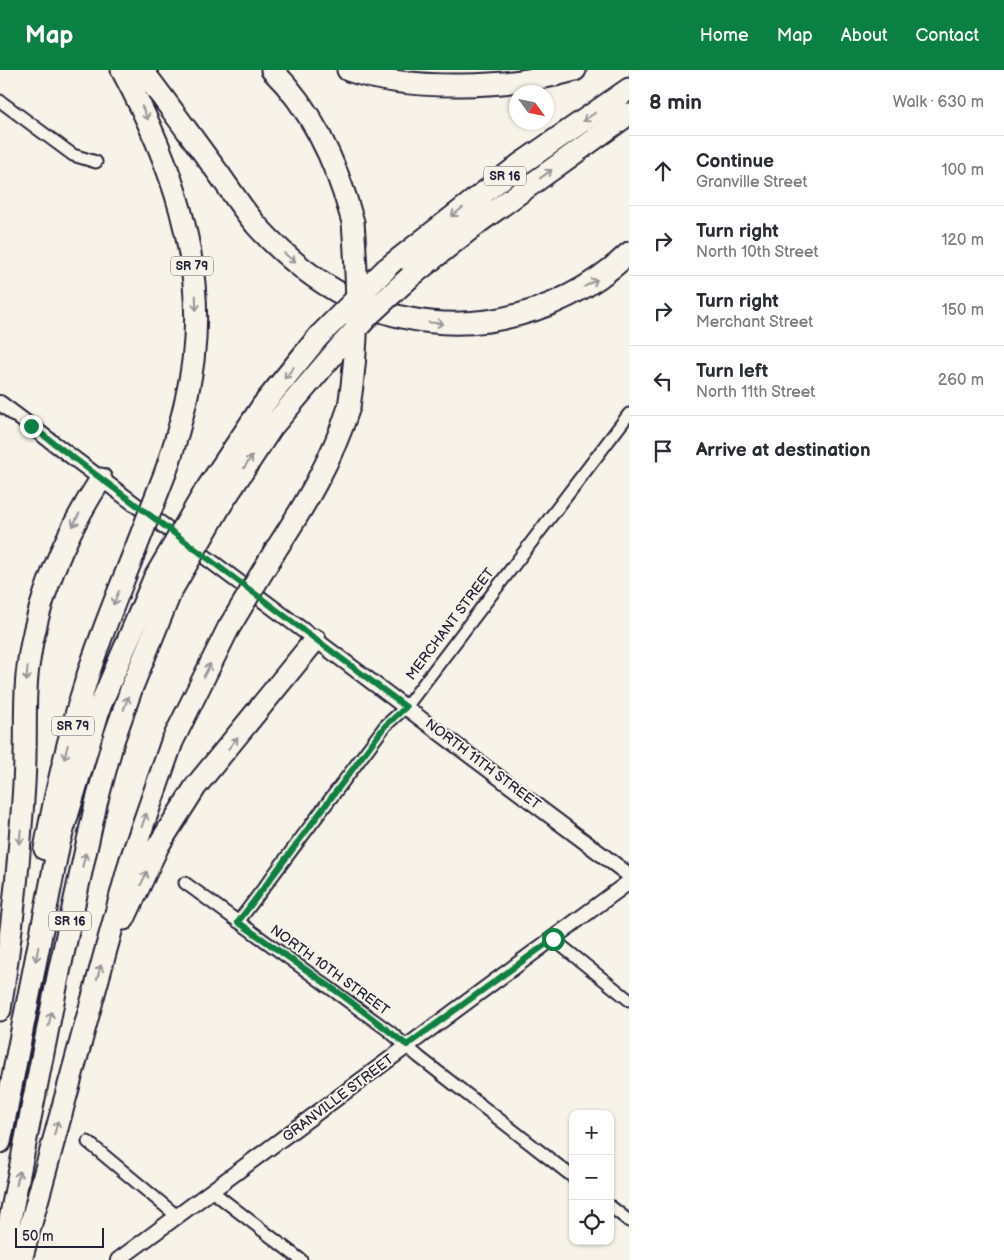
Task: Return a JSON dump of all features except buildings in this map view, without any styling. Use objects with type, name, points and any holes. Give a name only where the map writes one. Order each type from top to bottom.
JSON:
[{"type":"highway","name":"SR 79","points":[[46,907],[44,852],[54,797],[88,676],[166,471],[190,381],[195,336],[195,293],[190,251],[174,187],[159,145],[122,70]]},
{"type":"highway","points":[[142,70],[256,224],[268,237],[309,274],[346,296],[380,312],[406,319],[437,323],[477,322],[512,317],[557,302],[598,279],[629,253]]},
{"type":"highway","points":[[20,1260],[130,862],[172,742],[228,629],[308,501],[338,443],[349,407],[358,338],[357,270],[353,222],[340,180],[325,147],[297,99],[272,70]]},
{"type":"highway","points":[[348,70],[406,82],[478,84],[513,82],[575,70]]},
{"type":"highway","name":"SR 16","points":[[0,1142],[59,843],[100,706],[154,579],[204,493],[263,405],[319,336],[386,269],[519,165],[629,89]]},
{"type":"highway","name":"SR 16","points":[[2,1260],[59,972],[96,804],[132,687],[171,591],[222,503],[272,427],[371,313],[410,277],[479,222],[629,114]]},
{"type":"highway","points":[[0,1010],[10,940],[21,828],[27,678],[33,638],[63,549],[82,510],[101,478]]},
{"type":"highway","points":[[110,934],[127,916],[158,846],[196,786],[315,640]]},
{"type":"street","points":[[0,101],[73,155],[86,161],[96,162]]},
{"type":"street","name":"NORTH 11TH STREET","points":[[0,403],[629,875]]},
{"type":"street","name":"MERCHANT STREET","points":[[238,922],[385,726],[406,707],[629,414]]},
{"type":"street","name":"GRANVILLE STREET","points":[[118,1260],[213,1192],[407,1045],[629,882]]},
{"type":"street","name":"NORTH 10TH STREET","points":[[186,883],[342,995],[569,1174]]},
{"type":"street","points":[[553,939],[629,1000]]},
{"type":"street","points":[[88,1142],[177,1216]]},
{"type":"street","points":[[213,1192],[301,1260]]},
{"type":"street","points":[[614,1209],[629,1221]]},
{"type":"route","points":[[31,426],[406,707],[385,726],[238,922],[342,995],[407,1045],[553,939]]}]
